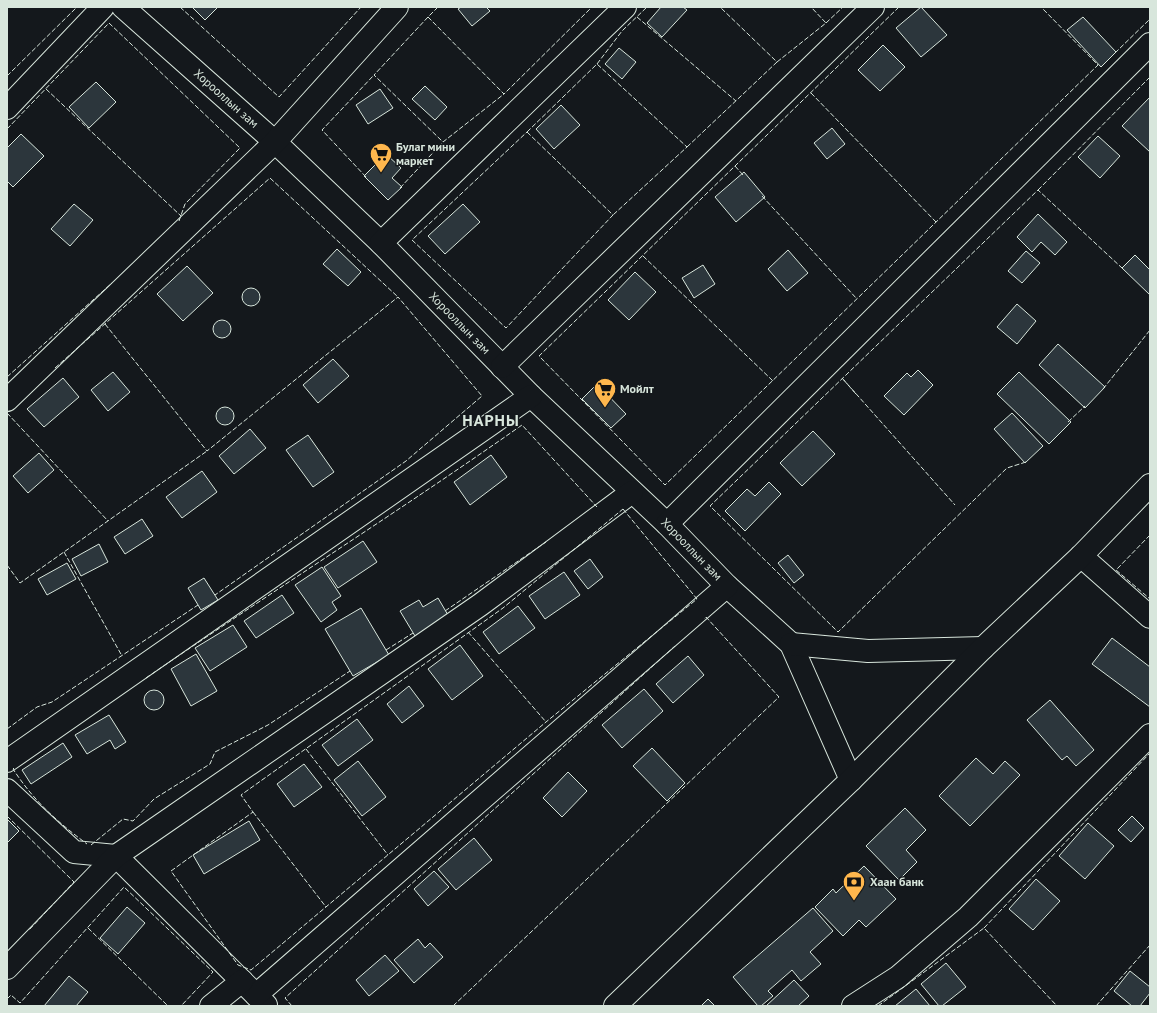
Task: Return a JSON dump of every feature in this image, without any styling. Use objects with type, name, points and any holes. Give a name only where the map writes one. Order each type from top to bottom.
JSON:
[{"type":"street","points":[[7,108],[103,7]]},
{"type":"street","name":"Хорооллын зам","points":[[123,7],[275,142],[381,243],[502,367],[666,524],[727,586],[791,644],[851,780]]},
{"type":"street","points":[[7,400],[275,142],[397,7]]},
{"type":"street","points":[[381,243],[625,7]]},
{"type":"street","points":[[502,367],[873,7]]},
{"type":"street","points":[[666,524],[1150,44]]},
{"type":"street","points":[[7,761],[532,396]]},
{"type":"street","points":[[615,1006],[851,780],[983,648],[1081,556],[1150,485]]},
{"type":"street","points":[[7,968],[116,856],[480,605],[632,492]]},
{"type":"street","points":[[1081,556],[1150,617]]},
{"type":"street","points":[[211,1006],[255,994],[727,586]]},
{"type":"street","points":[[791,644],[868,651],[983,648]]},
{"type":"street","points":[[853,1006],[898,977],[968,917],[1150,735]]},
{"type":"street","points":[[7,790],[74,852],[116,856],[255,994]]},
{"type":"building","points":[[192,7],[218,7],[205,20]]},
{"type":"building","points":[[461,7],[486,7],[490,11],[472,26],[458,9]]},
{"type":"building","points":[[661,7],[683,7],[687,10],[662,37],[647,23]]},
{"type":"building","points":[[921,7],[947,35],[921,57],[896,28]]},
{"type":"building","points":[[1083,17],[1116,52],[1101,67],[1067,30]]},
{"type":"building","points":[[883,45],[905,67],[880,91],[858,70]]},
{"type":"building","points":[[619,48],[636,62],[622,79],[605,64]]},
{"type":"building","points":[[96,82],[116,102],[89,128],[69,107]]},
{"type":"building","points":[[425,86],[447,107],[435,120],[412,99]]},
{"type":"building","points":[[380,89],[393,108],[368,124],[356,105]]},
{"type":"building","points":[[1150,97],[1150,152],[1122,126]]},
{"type":"building","points":[[561,105],[580,125],[554,149],[536,129]]},
{"type":"building","points":[[832,128],[845,144],[827,159],[814,143]]},
{"type":"building","points":[[21,134],[44,156],[13,187],[7,181],[7,148]]},
{"type":"building","points":[[1098,136],[1120,156],[1100,178],[1078,157]]},
{"type":"building","points":[[386,154],[401,168],[392,178],[402,187],[388,200],[364,176]]},
{"type":"building","points":[[744,172],[765,197],[736,222],[715,197]]},
{"type":"building","points":[[74,204],[93,220],[70,246],[51,229]]},
{"type":"building","points":[[463,204],[480,222],[445,254],[428,236]]},
{"type":"building","points":[[1038,214],[1067,242],[1055,255],[1041,242],[1032,252],[1017,237]]},
{"type":"building","points":[[337,249],[361,272],[348,286],[323,264]]},
{"type":"building","points":[[788,250],[808,273],[787,291],[768,269]]},
{"type":"building","points":[[1026,251],[1040,263],[1022,283],[1008,271]]},
{"type":"building","points":[[1135,255],[1150,270],[1150,295],[1122,268]]},
{"type":"building","points":[[703,265],[715,284],[694,298],[682,278]]},
{"type":"building","points":[[187,266],[213,293],[183,321],[157,294]]},
{"type":"building","points":[[635,272],[656,292],[629,320],[608,300]]},
{"type":"building","points":[[247,288],[255,288],[260,293],[258,304],[255,306],[247,306],[242,301],[242,293]]},
{"type":"building","points":[[1017,304],[1036,321],[1017,344],[997,327]]},
{"type":"building","points":[[218,320],[226,320],[231,325],[229,336],[226,338],[218,338],[213,333],[213,325]]},
{"type":"building","points":[[1058,344],[1105,387],[1085,408],[1039,365]]},
{"type":"building","points":[[333,359],[349,376],[318,403],[303,385]]},
{"type":"building","points":[[918,370],[933,385],[904,415],[884,396],[907,373],[911,377]]},
{"type":"building","points":[[113,372],[130,392],[108,411],[91,390]]},
{"type":"building","points":[[1019,372],[1071,422],[1049,444],[997,394]]},
{"type":"building","points":[[63,378],[79,397],[44,427],[27,409]]},
{"type":"building","points":[[597,384],[626,414],[611,428],[582,399]]},
{"type":"building","points":[[221,407],[229,407],[234,412],[232,423],[229,425],[221,425],[216,420],[216,412]]},
{"type":"building","points":[[1012,413],[1043,446],[1025,463],[994,429]]},
{"type":"building","points":[[250,429],[266,448],[234,474],[219,456]]},
{"type":"building","points":[[813,431],[835,454],[802,486],[780,463]]},
{"type":"building","points":[[308,435],[334,472],[313,487],[286,450]]},
{"type":"building","points":[[39,453],[54,470],[28,493],[13,476]]},
{"type":"building","points":[[491,455],[507,477],[470,505],[454,482]]},
{"type":"building","points":[[202,471],[217,492],[182,518],[166,497]]},
{"type":"building","points":[[769,482],[781,494],[745,531],[725,511],[747,489],[755,496]]},
{"type":"building","points":[[142,519],[153,536],[125,554],[114,537]]},
{"type":"building","points":[[363,541],[377,562],[338,588],[324,567]]},
{"type":"building","points":[[99,544],[108,562],[81,576],[72,559]]},
{"type":"building","points":[[788,555],[804,575],[794,583],[778,563]]},
{"type":"building","points":[[590,559],[603,577],[588,589],[574,571]]},
{"type":"building","points":[[67,563],[76,579],[47,595],[38,579]]},
{"type":"building","points":[[322,567],[341,596],[332,602],[337,610],[321,622],[295,585]]},
{"type":"building","points":[[564,572],[580,595],[545,619],[529,596]]},
{"type":"building","points":[[204,578],[218,600],[201,610],[188,588]]},
{"type":"building","points":[[282,595],[294,613],[256,638],[244,621]]},
{"type":"building","points":[[438,598],[448,615],[415,636],[400,611],[419,600],[423,607]]},
{"type":"building","points":[[518,606],[535,628],[499,654],[483,632]]},
{"type":"building","points":[[361,608],[389,655],[353,676],[325,629]]},
{"type":"building","points":[[233,625],[247,647],[210,671],[195,648]]},
{"type":"building","points":[[1112,638],[1150,667],[1150,707],[1092,664]]},
{"type":"building","points":[[460,645],[483,676],[452,700],[428,669]]},
{"type":"building","points":[[196,654],[217,691],[191,706],[171,669]]},
{"type":"building","points":[[688,656],[704,675],[673,703],[656,684]]},
{"type":"building","points":[[409,686],[424,706],[402,723],[387,704]]},
{"type":"building","points":[[644,689],[663,711],[622,748],[602,725]]},
{"type":"building","points":[[150,690],[158,690],[164,696],[164,704],[158,710],[150,710],[144,704],[144,696]]},
{"type":"building","points":[[1050,700],[1094,750],[1076,766],[1067,756],[1062,760],[1027,720]]},
{"type":"building","points":[[109,715],[126,742],[115,749],[110,740],[87,754],[75,735]]},
{"type":"building","points":[[357,719],[373,740],[338,766],[322,745]]},
{"type":"building","points":[[63,743],[72,757],[31,784],[22,770]]},
{"type":"building","points":[[652,748],[685,783],[667,801],[633,766]]},
{"type":"building","points":[[976,758],[993,774],[1005,761],[1020,775],[970,826],[939,796]]},
{"type":"building","points":[[358,761],[386,797],[362,816],[334,780]]},
{"type":"building","points":[[304,764],[322,787],[294,807],[277,784]]},
{"type":"building","points":[[568,772],[587,791],[562,817],[543,798]]},
{"type":"building","points":[[905,808],[926,830],[906,850],[917,862],[899,880],[866,846]]},
{"type":"building","points":[[1132,816],[1144,828],[1131,842],[1118,830]]},
{"type":"building","points":[[7,819],[19,831],[7,843]]},
{"type":"building","points":[[249,821],[260,840],[204,874],[193,855]]},
{"type":"building","points":[[1088,823],[1114,846],[1085,879],[1059,856]]},
{"type":"building","points":[[474,838],[492,860],[456,890],[438,869]]},
{"type":"building","points":[[864,866],[896,899],[866,927],[859,920],[843,936],[815,907],[833,889],[836,893]]},
{"type":"building","points":[[434,871],[449,887],[428,906],[414,889]]},
{"type":"building","points":[[1036,879],[1060,901],[1033,930],[1009,909]]},
{"type":"building","points":[[127,907],[145,923],[118,954],[100,938]]},
{"type":"building","points":[[813,908],[833,931],[810,952],[821,964],[801,981],[792,970],[768,991],[773,996],[761,1006],[758,1006],[733,977]]},
{"type":"building","points":[[418,939],[425,948],[430,943],[443,957],[414,983],[394,960]]},
{"type":"building","points":[[385,955],[399,971],[369,996],[356,980]]},
{"type":"building","points":[[946,963],[966,987],[942,1006],[939,1006],[921,984]]},
{"type":"building","points":[[1130,971],[1150,987],[1150,993],[1140,1006],[1132,1006],[1114,991]]},
{"type":"building","points":[[69,976],[88,992],[76,1006],[44,1006]]},
{"type":"building","points":[[794,980],[809,996],[798,1006],[766,1006]]},
{"type":"building","points":[[916,989],[930,1006],[895,1006]]},
{"type":"building","points":[[708,999],[715,1006],[701,1006]]},
{"type":"fence","points":[[7,76],[77,7]]},
{"type":"fence","points":[[180,7],[279,97],[361,7]]},
{"type":"fence","points":[[438,7],[428,17],[504,94],[592,7]]},
{"type":"fence","points":[[597,64],[622,31],[647,7]]},
{"type":"fence","points":[[687,147],[777,62],[720,7]]},
{"type":"fence","points":[[777,62],[826,23],[811,7]]},
{"type":"fence","points":[[826,23],[843,7]]},
{"type":"fence","points":[[899,7],[539,356],[665,485],[1098,65],[1041,7]]},
{"type":"fence","points":[[428,17],[374,75],[443,142],[504,94]]},
{"type":"fence","points":[[637,17],[736,101]]},
{"type":"fence","points":[[1115,53],[1150,19]]},
{"type":"fence","points":[[7,129],[109,23],[240,148],[185,204],[179,221]]},
{"type":"fence","points":[[527,132],[597,64],[687,147],[613,215]]},
{"type":"fence","points":[[366,177],[322,130],[374,75]]},
{"type":"fence","points":[[1038,190],[1150,77]]},
{"type":"fence","points":[[46,89],[181,216]]},
{"type":"fence","points":[[811,93],[936,222]]},
{"type":"fence","points":[[527,132],[613,215],[506,328],[412,240],[527,132]]},
{"type":"fence","points":[[400,188],[443,142]]},
{"type":"fence","points":[[735,166],[743,175]]},
{"type":"fence","points":[[55,368],[270,178],[398,297]]},
{"type":"fence","points":[[1026,462],[1007,468],[838,632],[710,506],[1038,190],[1122,268]]},
{"type":"fence","points":[[762,196],[857,299]]},
{"type":"fence","points":[[643,256],[773,381]]},
{"type":"fence","points":[[7,377],[112,283]]},
{"type":"fence","points":[[105,324],[207,451],[398,297],[482,396],[406,461],[215,595]]},
{"type":"fence","points":[[1103,389],[1150,330]]},
{"type":"fence","points":[[856,394],[842,378],[955,505]]},
{"type":"fence","points":[[1068,422],[1085,406]]},
{"type":"fence","points":[[7,413],[108,521]]},
{"type":"fence","points":[[146,678],[522,425],[597,507]]},
{"type":"fence","points":[[7,565],[20,583],[207,451]]},
{"type":"fence","points":[[623,509],[697,599],[546,722],[251,970],[238,965],[171,871],[253,812],[241,795],[503,608],[623,509]]},
{"type":"fence","points":[[1150,535],[1116,570],[1150,599]]},
{"type":"fence","points":[[445,611],[546,542]]},
{"type":"fence","points":[[64,552],[122,656]]},
{"type":"fence","points":[[7,729],[37,707],[52,702],[198,605]]},
{"type":"fence","points":[[453,1006],[779,697],[706,617],[704,619]]},
{"type":"fence","points":[[468,632],[546,722]]},
{"type":"fence","points":[[386,650],[413,633]]},
{"type":"fence","points":[[292,1006],[285,998],[675,646]]},
{"type":"fence","points":[[91,845],[123,819],[133,821],[154,799],[210,764],[215,752],[268,725],[350,671]]},
{"type":"fence","points":[[306,749],[388,855]]},
{"type":"fence","points":[[984,928],[1150,753]]},
{"type":"fence","points":[[14,768],[13,769],[37,801],[65,827],[87,844]]},
{"type":"fence","points":[[253,812],[326,907]]},
{"type":"fence","points":[[7,816],[74,882],[29,930]]},
{"type":"fence","points":[[7,999],[11,995],[20,1003],[124,887],[213,972],[181,1006]]},
{"type":"fence","points":[[88,928],[168,1006]]},
{"type":"fence","points":[[878,1006],[984,928],[1057,1006]]},
{"type":"fence","points":[[1096,1006],[1150,945]]},
{"type":"place","name":"Булаг мини маркет","points":[[381,174]]},
{"type":"place","name":"Мойлт","points":[[605,408]]},
{"type":"place","name":"Хаан банк","points":[[854,902]]},
{"type":"district","name":"НАРНЫ","points":[[491,420]]}]
